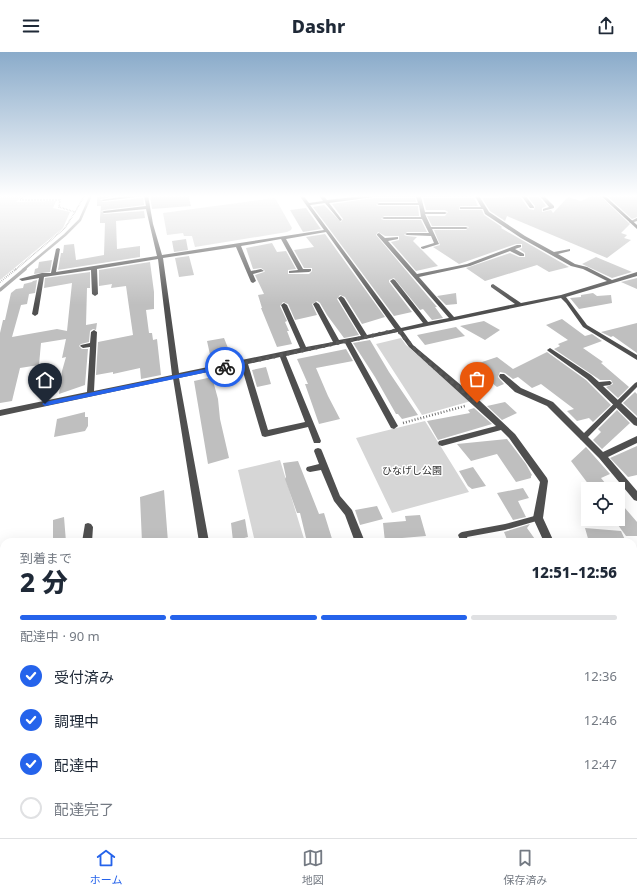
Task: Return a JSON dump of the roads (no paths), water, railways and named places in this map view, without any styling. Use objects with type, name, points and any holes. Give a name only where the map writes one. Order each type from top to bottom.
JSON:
[{"type":"street","points":[[154,232],[160,258],[176,378],[203,538]]},
{"type":"street","points":[[22,278],[160,258],[322,232]]},
{"type":"street","points":[[326,232],[411,346],[477,403],[512,436],[544,481],[538,518],[547,538]]},
{"type":"street","points":[[423,248],[437,244],[431,232]]},
{"type":"street","points":[[516,232],[560,258],[613,282]]},
{"type":"street","points":[[379,234],[452,318]]},
{"type":"street","points":[[407,234],[432,235]]},
{"type":"street","points":[[282,238],[301,271]]},
{"type":"street","points":[[385,240],[396,238]]},
{"type":"street","points":[[238,245],[253,281]]},
{"type":"street","points":[[406,273],[414,274],[468,265],[512,250],[519,246]]},
{"type":"street","points":[[53,274],[58,249]]},
{"type":"street","points":[[512,250],[522,255]]},
{"type":"street","points":[[553,254],[568,250]]},
{"type":"street","points":[[550,261],[560,258]]},
{"type":"street","points":[[94,268],[95,294]]},
{"type":"street","points":[[249,273],[261,270]]},
{"type":"street","points":[[291,272],[309,270]]},
{"type":"street","points":[[0,413],[176,378],[426,323],[562,296],[637,274]]},
{"type":"street","points":[[36,314],[42,276]]},
{"type":"street","points":[[393,281],[426,323]]},
{"type":"street","points":[[493,286],[520,305]]},
{"type":"street","points":[[392,293],[401,291]]},
{"type":"street","points":[[562,296],[585,326],[637,358]]},
{"type":"street","points":[[341,298],[365,337]]},
{"type":"street","points":[[316,304],[337,343]]},
{"type":"street","points":[[284,305],[304,350]]},
{"type":"street","points":[[90,395],[94,332]]},
{"type":"street","points":[[347,341],[394,426]]},
{"type":"street","points":[[83,346],[93,344]]},
{"type":"street","points":[[550,350],[584,372],[637,423]]},
{"type":"street","points":[[282,355],[317,441]]},
{"type":"street","points":[[555,363],[563,358]]},
{"type":"street","points":[[244,363],[265,434],[310,424]]},
{"type":"street","points":[[502,376],[514,392],[550,404],[602,456],[637,497]]},
{"type":"street","points":[[598,385],[608,383]]},
{"type":"street","points":[[442,443],[502,427]]},
{"type":"street","points":[[602,456],[637,439]]},
{"type":"street","points":[[318,451],[337,498],[349,513],[358,538]]},
{"type":"street","points":[[310,469],[324,466]]},
{"type":"street","points":[[87,538],[88,527]]},
{"type":"lane","points":[[583,438],[637,384]]},
{"type":"lane","points":[[463,538],[462,535],[505,527],[538,518]]},
{"type":"waterway","points":[[23,270],[68,232]]},
{"type":"waterway","points":[[0,290],[25,269]]},
{"type":"park label","name":"ひなげし公園","points":[[412,470]]}]
